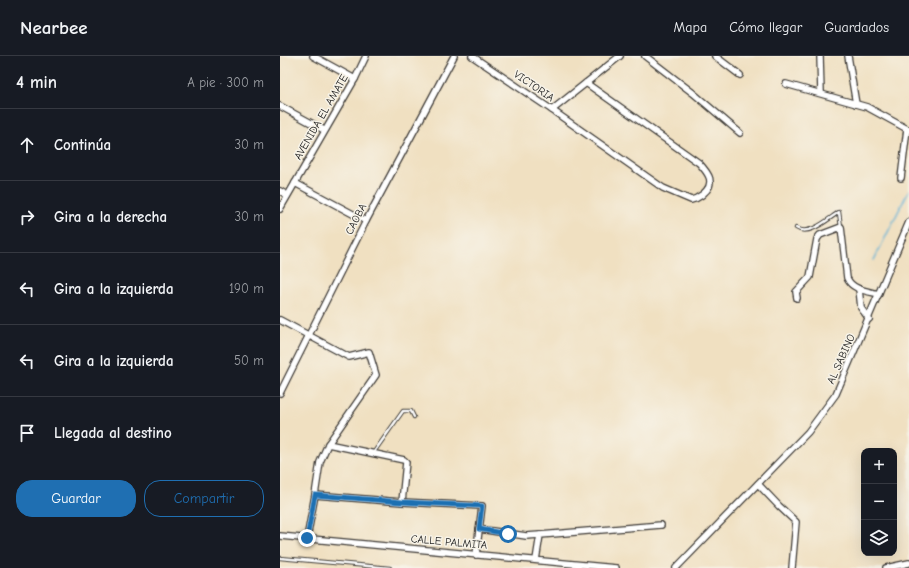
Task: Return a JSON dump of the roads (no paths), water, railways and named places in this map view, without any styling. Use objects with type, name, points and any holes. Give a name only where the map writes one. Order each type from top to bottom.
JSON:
[{"type":"street","points":[[313,56],[355,79]]},
{"type":"street","name":"AVENIDA EL AMATE","points":[[280,209],[324,130],[355,79],[366,56]]},
{"type":"street","name":"CAOBA","points":[[280,393],[366,221],[454,56]]},
{"type":"street","name":"VICTORIA","points":[[472,56],[552,110],[620,56]]},
{"type":"street","points":[[645,56],[693,93],[740,133]]},
{"type":"street","points":[[715,56],[740,75]]},
{"type":"street","points":[[820,56],[821,93]]},
{"type":"street","points":[[848,56],[856,104]]},
{"type":"street","points":[[552,110],[663,188],[691,200],[696,199],[707,191],[711,180],[709,174],[699,164],[586,83]]},
{"type":"street","points":[[786,84],[867,107],[908,130],[901,178]]},
{"type":"street","points":[[280,106],[324,130]]},
{"type":"street","points":[[295,183],[366,221]]},
{"type":"street","points":[[280,191],[288,195]]},
{"type":"street","name":"AL SABINO","points":[[676,568],[808,432],[828,408],[836,394],[869,319],[909,222]]},
{"type":"street","points":[[797,298],[796,292],[810,277],[817,239],[820,235],[841,227],[847,278],[849,283],[859,289],[879,294]]},
{"type":"street","points":[[859,289],[861,308],[869,319]]},
{"type":"street","points":[[280,320],[350,357],[369,352],[376,375],[328,444],[320,462],[307,538]]},
{"type":"street","points":[[328,444],[404,460],[406,462],[402,502]]},
{"type":"street","points":[[758,484],[796,522],[792,568]]},
{"type":"street","points":[[315,495],[402,502],[482,506],[476,555]]},
{"type":"street","points":[[479,529],[526,536],[662,525]]},
{"type":"street","points":[[536,560],[540,535]]},
{"type":"street","name":"CALLE PALMITA","points":[[280,536],[616,568]]},
{"type":"street","points":[[886,568],[909,563]]},
{"type":"lane","points":[[796,228],[800,231],[810,229],[839,212],[841,227]]},
{"type":"lane","points":[[372,454],[403,411],[411,411],[414,417]]},
{"type":"lane","points":[[280,558],[363,567],[390,568]]},
{"type":"waterway","points":[[874,260],[909,190]]}]
